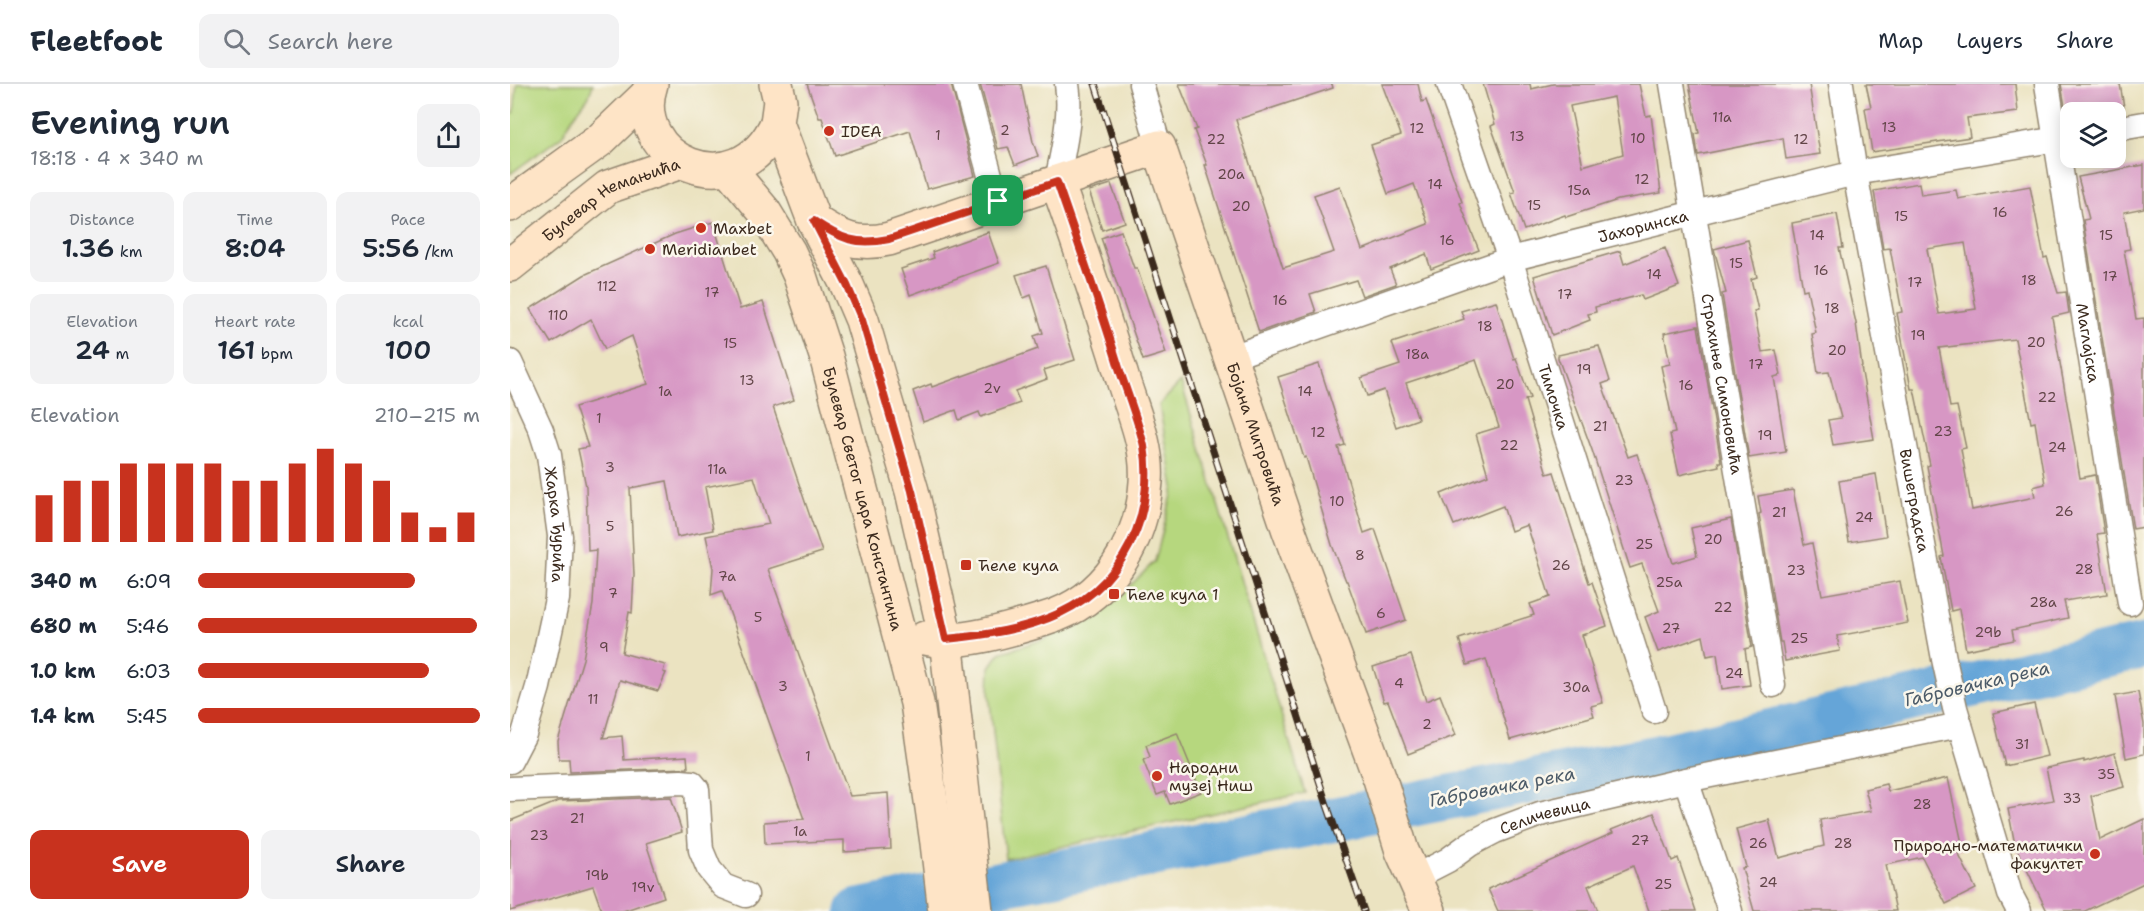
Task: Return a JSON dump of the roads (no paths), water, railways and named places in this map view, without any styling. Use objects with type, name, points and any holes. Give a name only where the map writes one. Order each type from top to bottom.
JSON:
[{"type":"street","points":[[681,162],[696,168],[712,170],[728,168],[744,162],[759,152],[770,139],[777,123],[780,101],[776,84]]},
{"type":"street","points":[[965,84],[998,201]]},
{"type":"street","points":[[894,614],[909,632],[927,639],[984,635],[1058,615],[1081,603],[1111,576],[1121,561],[1141,517],[1147,480],[1144,446],[1101,309],[1057,182],[1069,108],[1066,84]]},
{"type":"street","name":"Бојана Митровића","points":[[1141,84],[1159,147],[1288,528],[1380,779],[1397,835],[1413,878],[1429,911]]},
{"type":"street","name":"Тимочка","points":[[1449,84],[1510,258],[1654,711]]},
{"type":"street","name":"Страхиње Симоновића","points":[[1672,84],[1773,685]]},
{"type":"street","name":"Вишеградска","points":[[1840,84],[1944,659],[1958,717],[2010,894],[2019,911]]},
{"type":"street","name":"Маглајска","points":[[2047,84],[2060,128]]},
{"type":"street","name":"Булевар Немањића","points":[[649,89],[648,114],[654,133],[666,149],[681,162]]},
{"type":"street","name":"Булевар Немањића","points":[[510,205],[600,140],[649,89]]},
{"type":"street","points":[[777,123],[814,221],[862,320],[912,491],[946,639],[971,849],[976,911]]},
{"type":"street","points":[[2126,127],[2144,124]]},
{"type":"street","name":"Јахоринска","points":[[1229,358],[1510,258],[1855,173],[2060,139]]},
{"type":"street","points":[[814,221],[834,234],[853,241],[871,243],[889,239],[1159,147]]},
{"type":"street","name":"Булевар Немањића","points":[[510,265],[608,187],[681,162]]},
{"type":"street","name":"Булевар Светог цара Константина","points":[[728,168],[746,187],[776,228],[800,276],[826,356],[917,703],[945,911]]},
{"type":"street","name":"Маглајска","points":[[2067,168],[2130,603]]},
{"type":"street","name":"Жарка Ђурића","points":[[510,362],[541,430],[549,455],[560,536],[557,599],[538,687],[524,734],[510,761]]},
{"type":"street","name":"Селичевица","points":[[1413,878],[1495,831],[1540,814],[1958,717]]},
{"type":"street","points":[[1686,780],[1730,911]]},
{"type":"street","points":[[510,789],[692,783],[697,789],[699,800],[701,850],[709,869],[723,886],[746,895]]},
{"type":"waterway","name":"Габровачка река","points":[[858,911],[1658,757],[2144,646]]},
{"type":"railway","points":[[1095,84],[1327,805],[1364,911]]},
{"type":"place","name":"IDEA","points":[[829,131]]},
{"type":"place","name":"Maxbet","points":[[701,228]]},
{"type":"place","name":"Meridianbet","points":[[650,249]]},
{"type":"place","name":"Ћеле кула","points":[[966,565]]},
{"type":"place","name":"Ћеле кула 1","points":[[1114,594]]},
{"type":"place","name":"Народни музеј Ниш","points":[[1157,776]]},
{"type":"place","name":"Природно-математички факултет","points":[[2095,854]]}]
